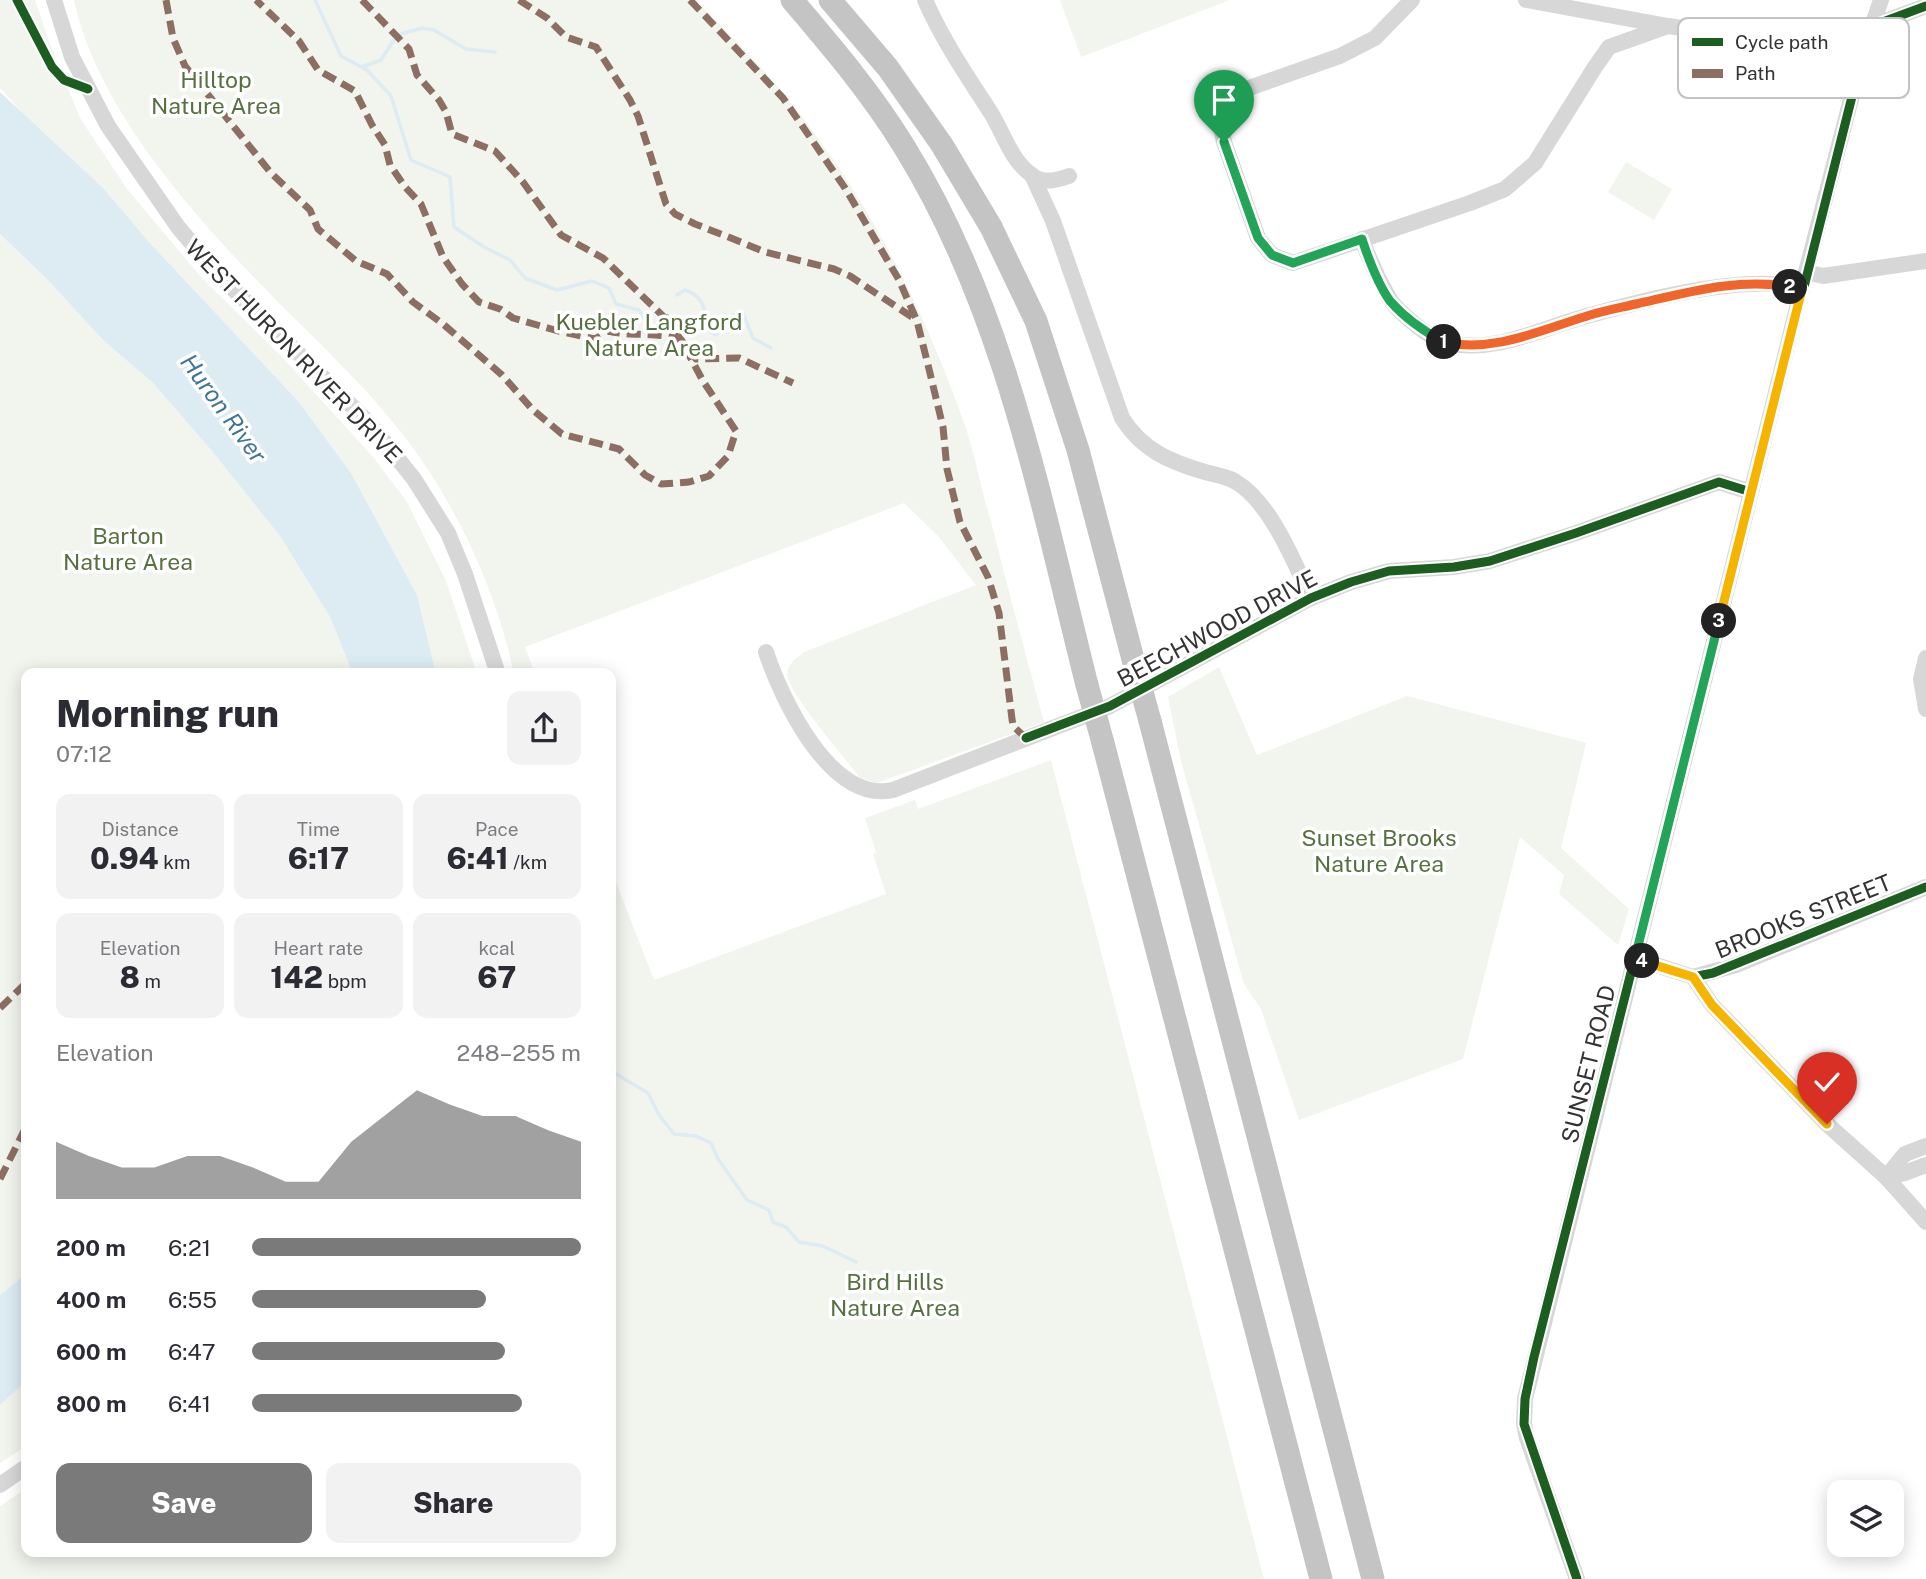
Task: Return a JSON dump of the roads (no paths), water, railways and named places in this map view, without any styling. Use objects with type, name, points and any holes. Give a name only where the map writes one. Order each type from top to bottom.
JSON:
[{"type":"highway","points":[[792,0],[868,93],[906,148],[944,220],[985,313],[1021,425],[1321,1579]]},
{"type":"highway","points":[[830,0],[888,68],[942,145],[991,227],[1036,321],[1078,450],[1373,1579]]},
{"type":"street","name":"WEST HURON RIVER DRIVE","points":[[54,0],[72,57],[103,117],[178,227],[217,274],[369,422],[415,479],[448,533],[465,574],[496,668]]},
{"type":"street","points":[[925,0],[939,33],[993,116],[1015,158],[1032,176],[1053,221],[1122,418],[1132,434],[1165,458],[1182,466],[1234,480],[1252,493],[1269,517],[1311,598]]},
{"type":"street","points":[[1412,0],[1375,38],[1340,56],[1249,88],[1233,97],[1223,109],[1220,122],[1224,142],[1258,238],[1272,255],[1293,263],[1471,203],[1505,188],[1535,163],[1609,47],[1668,26]]},
{"type":"street","points":[[1526,0],[1678,27]]},
{"type":"street","name":"SUNSET ROAD","points":[[1875,18],[1881,0]]},
{"type":"street","points":[[1894,18],[1926,6]]},
{"type":"street","name":"SUNSET ROAD","points":[[1577,1579],[1527,1438],[1523,1411],[1534,1357],[1851,98]]},
{"type":"street","points":[[1032,176],[1048,181],[1069,176]]},
{"type":"street","points":[[1362,239],[1390,300],[1420,328],[1445,343],[1478,346],[1525,338],[1585,316],[1686,292],[1773,284],[1802,289]]},
{"type":"street","points":[[1806,272],[1823,276],[1926,261]]},
{"type":"street","name":"BEECHWOOD DRIVE","points":[[766,652],[794,720],[834,769],[861,788],[879,793],[893,790],[1110,706],[1311,598],[1350,582],[1389,571],[1454,567],[1490,561],[1719,482],[1751,492]]},
{"type":"street","points":[[1926,658],[1921,679],[1926,709]]},
{"type":"street","name":"BROOKS STREET","points":[[1693,977],[1736,965],[1926,887]]},
{"type":"street","points":[[1635,958],[1693,977],[1712,1005],[1766,1062],[1827,1124],[1886,1177],[1926,1222]]},
{"type":"street","points":[[1886,1177],[1905,1154],[1926,1146]]},
{"type":"street","points":[[1886,1177],[1926,1165]]},
{"type":"street","points":[[0,1485],[21,1470]]},
{"type":"water","name":"Huron River","points":[[0,92],[104,189],[148,241],[298,401],[351,473],[417,595],[435,668],[351,668],[330,617],[280,536],[212,451],[153,383],[103,340],[47,279],[0,234]]},
{"type":"water","points":[[21,1278],[21,1386],[0,1405],[0,1295]]},
{"type":"waterway","points":[[315,0],[341,56],[367,70],[391,96],[411,160],[450,177],[454,227],[510,260],[525,278],[557,290],[592,281],[609,288],[616,304],[639,310],[648,326],[674,327]]},
{"type":"waterway","points":[[362,67],[381,60],[397,35],[422,28],[434,30],[466,49],[495,52]]},
{"type":"waterway","points":[[677,295],[685,290],[697,296],[705,311],[709,331],[716,335],[730,318],[743,313],[753,338],[771,348]]},
{"type":"waterway","points":[[616,1074],[648,1093],[659,1115],[674,1134],[696,1136],[711,1143],[718,1159],[747,1200],[769,1210],[773,1222],[786,1227],[799,1242],[823,1246],[856,1262]]},
{"type":"park label","name":"Hilltop Nature Area","points":[[216,92]]},
{"type":"park label","name":"Kuebler Langford Nature Area","points":[[649,334]]},
{"type":"park label","name":"Barton Nature Area","points":[[128,548]]},
{"type":"park label","name":"Sunset Brooks Nature Area","points":[[1379,850]]},
{"type":"park label","name":"Bird Hills Nature Area","points":[[895,1294]]}]
